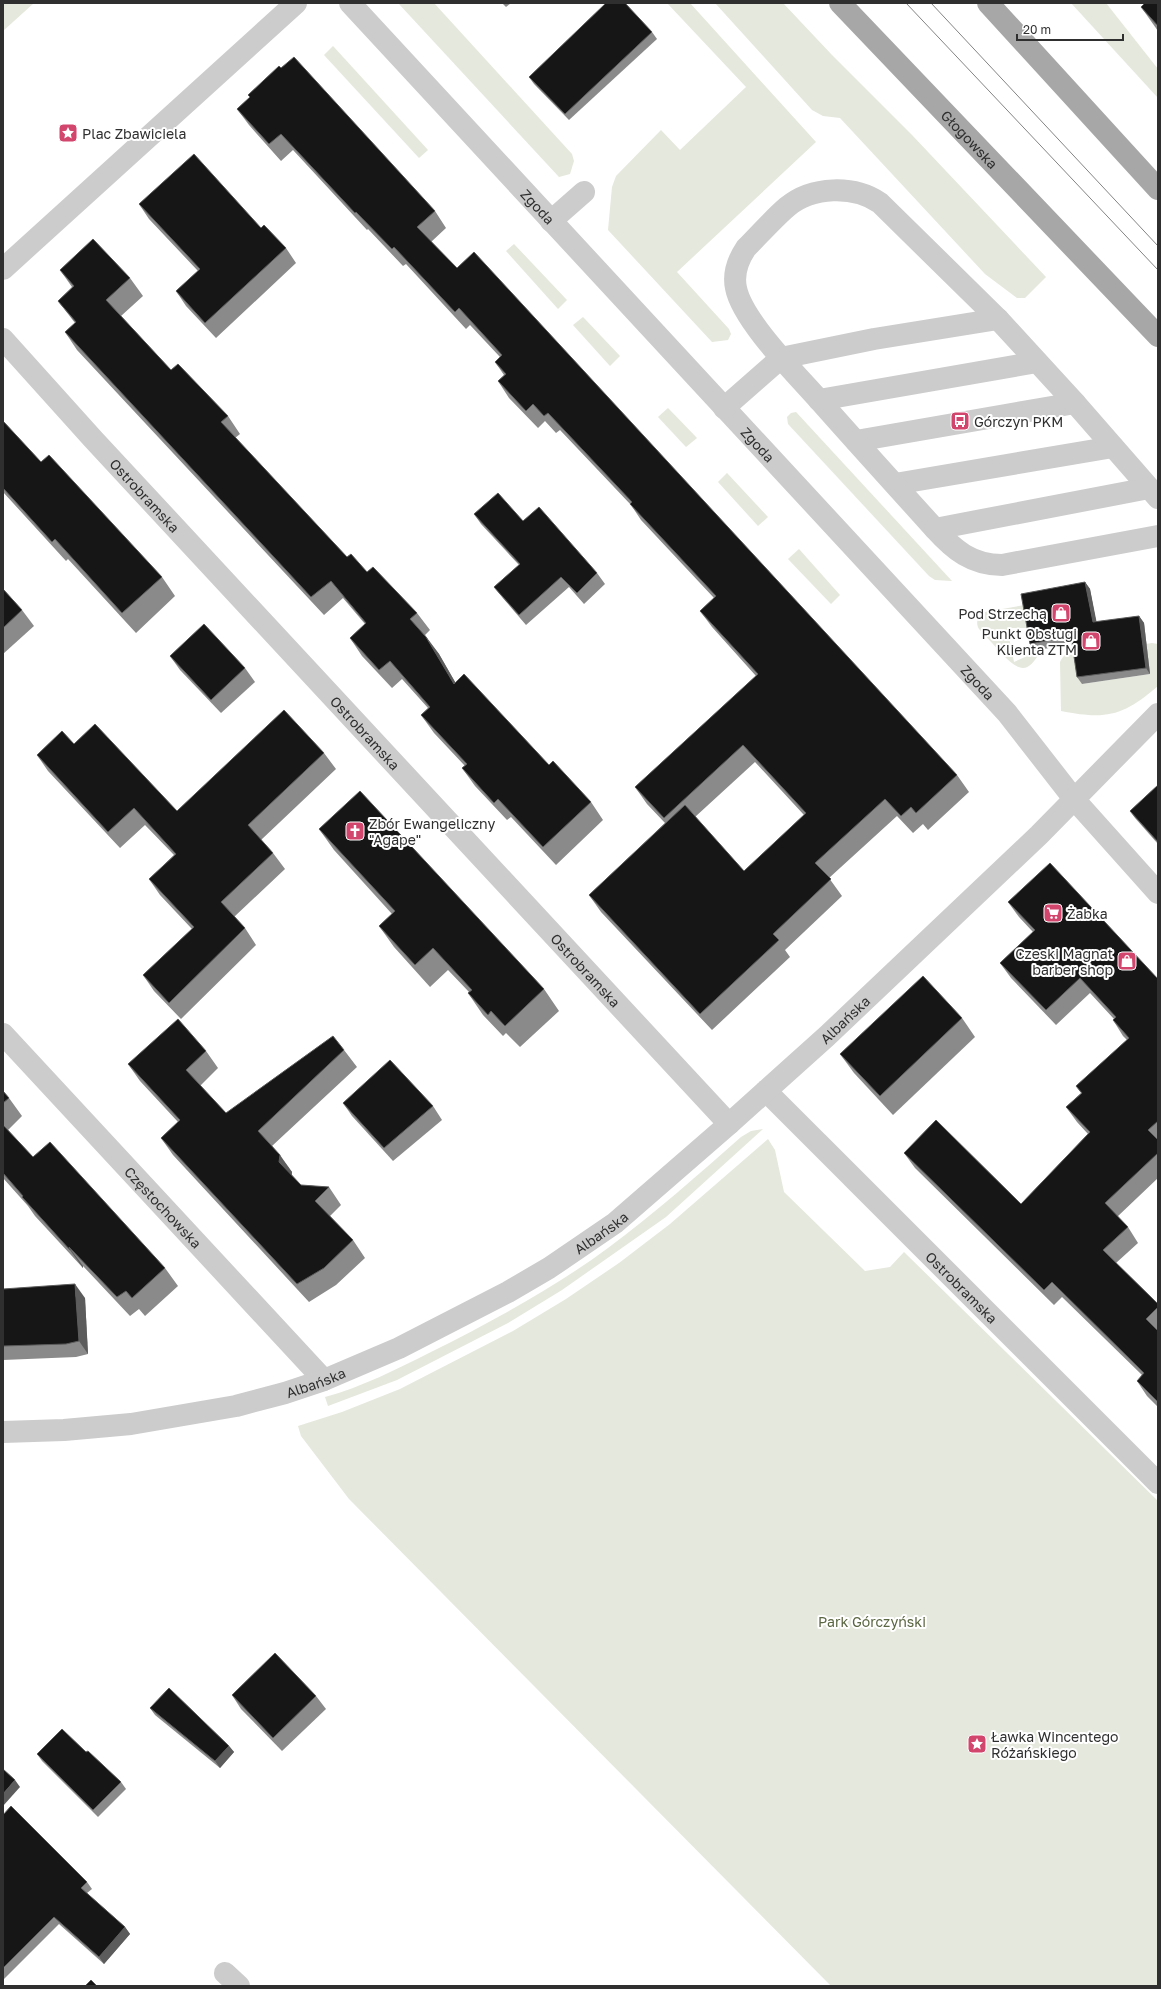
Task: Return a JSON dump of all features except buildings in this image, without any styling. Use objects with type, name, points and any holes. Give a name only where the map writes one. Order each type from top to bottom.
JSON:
[{"type":"main road","name":"Głogowska","points":[[840,3],[1158,336]]},
{"type":"main road","points":[[988,3],[1158,189]]},
{"type":"street","points":[[3,269],[296,3]]},
{"type":"street","name":"Zgoda","points":[[350,3],[1007,713],[1074,799],[1158,893]]},
{"type":"street","points":[[1154,493],[1075,403],[998,320],[880,203],[867,195],[850,191],[827,192],[811,195],[788,207],[746,248],[736,270],[736,289],[741,303],[755,325],[781,358],[948,544],[962,554],[972,559],[993,565],[1011,564],[1158,536]]},
{"type":"street","points":[[551,221],[584,192]]},
{"type":"street","points":[[724,408],[781,358],[874,339],[998,320]]},
{"type":"street","name":"Ostrobramska","points":[[3,339],[98,445],[729,1124]]},
{"type":"street","points":[[819,400],[1037,362]]},
{"type":"street","points":[[856,441],[1075,403]]},
{"type":"street","points":[[895,484],[1113,446]]},
{"type":"street","points":[[935,529],[1154,493]]},
{"type":"street","name":"Albańska","points":[[3,1432],[64,1430],[131,1424],[185,1416],[243,1404],[324,1380],[399,1348],[508,1292],[549,1268],[615,1223],[766,1091],[862,1003],[1074,799],[1158,714]]},
{"type":"street","name":"Częstochowska","points":[[3,1034],[324,1380]]},
{"type":"street","name":"Ostrobramska","points":[[766,1091],[1158,1483]]},
{"type":"green space","points":[[3,3],[34,3],[3,31]]},
{"type":"green space","points":[[398,3],[434,3],[572,154],[574,161],[570,174],[559,177]]},
{"type":"green space","points":[[667,3],[690,3],[816,142],[677,272],[729,329],[731,334],[728,340],[712,342],[608,230],[612,187],[616,176],[661,130],[680,150],[746,87]]},
{"type":"green space","points":[[715,3],[783,3],[832,55],[912,135],[1046,277],[1025,298],[1017,298],[985,274],[840,118],[823,116],[812,110]]},
{"type":"green space","points":[[1071,3],[1106,3],[1158,69],[1158,98]]},
{"type":"green space","points":[[333,46],[428,150],[419,158],[324,55]]},
{"type":"green space","points":[[514,244],[567,300],[558,309],[506,251]]},
{"type":"green space","points":[[583,317],[620,356],[610,366],[573,325]]},
{"type":"green space","points":[[668,408],[697,438],[686,447],[658,417]]},
{"type":"green space","points":[[796,412],[952,581],[935,580],[929,576],[788,424],[787,417],[791,413]]},
{"type":"green space","points":[[727,473],[768,517],[758,526],[718,482]]},
{"type":"green space","points":[[799,549],[840,595],[831,604],[788,559]]},
{"type":"green space","points":[[1030,604],[1042,628],[1007,628],[1014,662],[1041,650],[1031,664],[1022,668],[1012,663],[1000,652],[979,629],[977,622],[979,617],[985,612]]},
{"type":"green space","points":[[1146,644],[1158,644],[1158,686],[1146,696],[1135,704],[1124,709],[1103,715],[1077,714],[1061,711],[1060,662],[1067,654],[1077,651],[1082,684],[1150,674]]},
{"type":"green space","points":[[763,1129],[666,1217],[562,1290],[508,1323],[397,1380],[328,1406],[325,1397],[366,1383],[454,1341],[544,1291],[566,1277],[608,1248],[643,1221],[741,1137],[751,1131]]},
{"type":"green space","name":"Park Górczyński","points":[[768,1139],[775,1150],[784,1192],[865,1271],[890,1267],[904,1252],[1158,1501],[1158,1986],[831,1986],[349,1499],[301,1436],[298,1426],[342,1412],[400,1389],[513,1331],[566,1299],[619,1263],[670,1224]]},
{"type":"tram line","points":[[906,3],[1158,270]]},
{"type":"tram line","points":[[931,3],[1158,246]]},
{"type":"place","name":"Plac Zbawiciela","points":[[68,133]]},
{"type":"place","name":"Górczyn PKM","points":[[960,421]]},
{"type":"place","name":"Pod Strzechą","points":[[1061,613]]},
{"type":"place","name":"Punkt Obsługi Klienta ZTM","points":[[1091,641]]},
{"type":"place","name":"Zbór Ewangeliczny \"Agape\"","points":[[355,831]]},
{"type":"place","name":"Żabka","points":[[1053,913]]},
{"type":"place","name":"Czeski Magnat barber shop","points":[[1127,961]]},
{"type":"place","name":"Ławka Wincentego Różańskiego","points":[[977,1744]]}]
